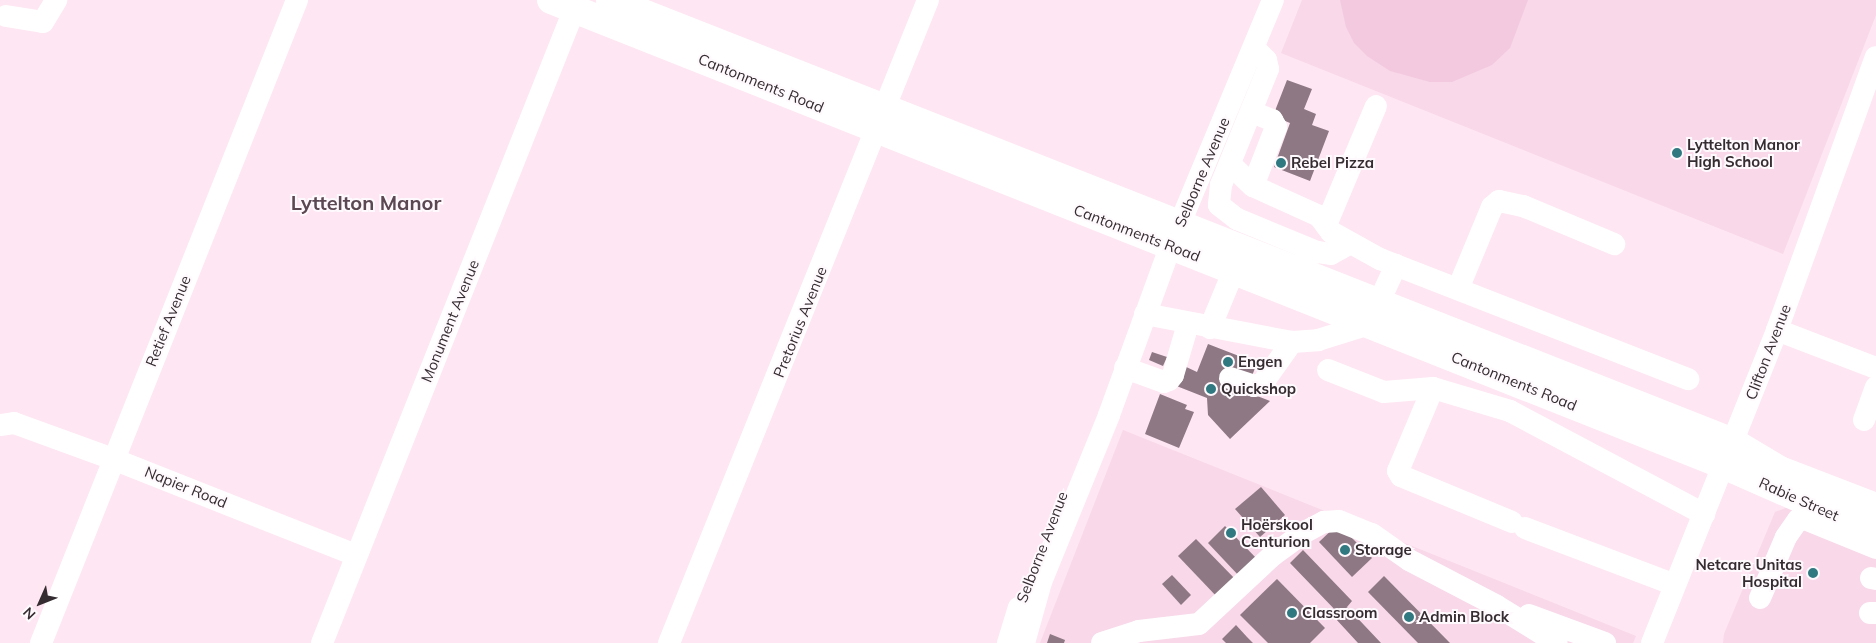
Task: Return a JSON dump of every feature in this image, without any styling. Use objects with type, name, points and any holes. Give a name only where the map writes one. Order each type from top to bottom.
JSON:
[{"type":"main road","name":"Cantonments Road","points":[[610,0],[882,119]]},
{"type":"main road","name":"Cantonments Road","points":[[567,3],[882,119],[1728,454]]},
{"type":"main road","name":"Cantonments Road","points":[[1175,235],[1234,270],[1373,313]]},
{"type":"main road","name":"Rabie Street","points":[[1728,454],[1780,470],[1876,507]]},
{"type":"main road","name":"Rabie Street","points":[[1728,454],[1818,509],[1876,532]]},
{"type":"street","points":[[4,19],[43,22],[56,0]]},
{"type":"street","name":"Retief Avenue","points":[[41,643],[297,0]]},
{"type":"street","name":"Pretorius Avenue","points":[[669,643],[882,119],[928,0]]},
{"type":"street","name":"Selborne Avenue","points":[[1008,643],[1042,544],[1133,344],[1175,235],[1273,0]]},
{"type":"street","name":"Monument Avenue","points":[[322,643],[567,3]]},
{"type":"street","points":[[1254,48],[1266,60],[1268,69],[1217,199],[1222,210],[1317,252],[1331,254],[1349,244]]},
{"type":"street","name":"Clifton Avenue","points":[[1652,643],[1777,330],[1874,68]]},
{"type":"street","points":[[1326,225],[1376,106]]},
{"type":"street","points":[[1252,112],[1272,120],[1276,127],[1253,186]]},
{"type":"street","points":[[1230,164],[1253,186],[1319,216],[1326,225],[1349,244],[1396,265],[1688,379]]},
{"type":"street","points":[[1458,289],[1492,207],[1499,202],[1524,206],[1614,244]]},
{"type":"street","points":[[1145,314],[1188,324],[1292,342],[1318,340],[1373,313],[1396,265]]},
{"type":"street","points":[[1210,328],[1234,270]]},
{"type":"street","points":[[1125,368],[1164,382],[1169,380],[1173,375],[1188,324]]},
{"type":"street","points":[[1777,330],[1876,368]]},
{"type":"street","points":[[1230,378],[1254,386],[1262,384],[1292,342]]},
{"type":"street","name":"Selborne Avenue","points":[[1024,643],[1041,582],[1112,389],[1125,368],[1133,344]]},
{"type":"street","points":[[1328,370],[1384,392],[1433,388],[1510,411],[1704,514]]},
{"type":"street","points":[[1864,420],[1876,387]]},
{"type":"street","points":[[1433,388],[1398,471],[1401,476],[1519,525],[1675,585]]},
{"type":"street","name":"Napier Road","points":[[5,420],[113,459],[356,555]]},
{"type":"street","points":[[1760,598],[1789,532],[1798,520],[1804,519],[1876,548]]},
{"type":"street","points":[[1102,643],[1139,631],[1199,624],[1273,555],[1324,522],[1353,524],[1409,560],[1497,606],[1556,643]]},
{"type":"street","points":[[1497,606],[1605,643]]},
{"type":"shaded area","name":"Lyttelton Manor High School","points":[[1302,0],[1876,0],[1876,15],[1783,254],[1281,53]]},
{"type":"shaded area","points":[[1340,0],[1528,0],[1510,48],[1492,65],[1452,82],[1430,82],[1390,71],[1367,56],[1354,43],[1346,27]]},
{"type":"shaded area","name":"Hoërskool Centurion","points":[[1123,430],[1636,636],[1633,643],[1040,643]]},
{"type":"shaded area","name":"Netcare Unitas Hospital","points":[[1791,506],[1876,539],[1876,643],[1723,643],[1724,634],[1775,512]]},
{"type":"building","points":[[1287,80],[1312,89],[1304,109],[1316,114],[1312,125],[1329,131],[1310,181],[1274,167],[1290,123],[1273,116]]},
{"type":"building","points":[[1208,344],[1257,363],[1250,381],[1219,381],[1270,401],[1230,439],[1208,415],[1207,398],[1174,385],[1182,365],[1197,372]]},
{"type":"building","points":[[1152,352],[1167,357],[1163,366],[1149,360]]},
{"type":"building","points":[[1160,394],[1187,405],[1185,409],[1194,412],[1179,448],[1145,434]]},
{"type":"building","points":[[1261,487],[1285,515],[1260,537],[1235,509]]},
{"type":"building","name":"Storage","points":[[1338,524],[1372,558],[1352,577],[1319,542]]},
{"type":"building","points":[[1225,526],[1258,560],[1240,577],[1208,543]]},
{"type":"building","points":[[1196,539],[1238,582],[1219,599],[1178,556]]},
{"type":"building","name":"Classroom","points":[[1303,550],[1352,601],[1347,607],[1381,643],[1358,643],[1335,618],[1339,614],[1290,563]]},
{"type":"building","points":[[1172,575],[1191,595],[1181,605],[1162,584]]},
{"type":"building","name":"Admin Block","points":[[1384,576],[1450,643],[1418,643],[1368,592]]},
{"type":"building","points":[[1277,579],[1325,628],[1310,643],[1268,643],[1240,615]]},
{"type":"building","points":[[1236,625],[1253,643],[1226,643],[1222,639]]},
{"type":"building","points":[[1050,634],[1065,640],[1064,643],[1047,643]]},
{"type":"place","name":"Lyttelton Manor High School","points":[[1677,153]]},
{"type":"place","name":"Rebel Pizza","points":[[1281,163]]},
{"type":"place","name":"Engen","points":[[1228,362]]},
{"type":"place","name":"Quickshop","points":[[1211,389]]},
{"type":"place","name":"Hoërskool Centurion","points":[[1231,533]]},
{"type":"place","name":"Storage","points":[[1345,550]]},
{"type":"place","name":"Netcare Unitas Hospital","points":[[1813,573]]},
{"type":"place","name":"Classroom","points":[[1292,613]]},
{"type":"place","name":"Admin Block","points":[[1409,617]]},
{"type":"district","name":"Lyttelton Manor","points":[[366,202]]}]
